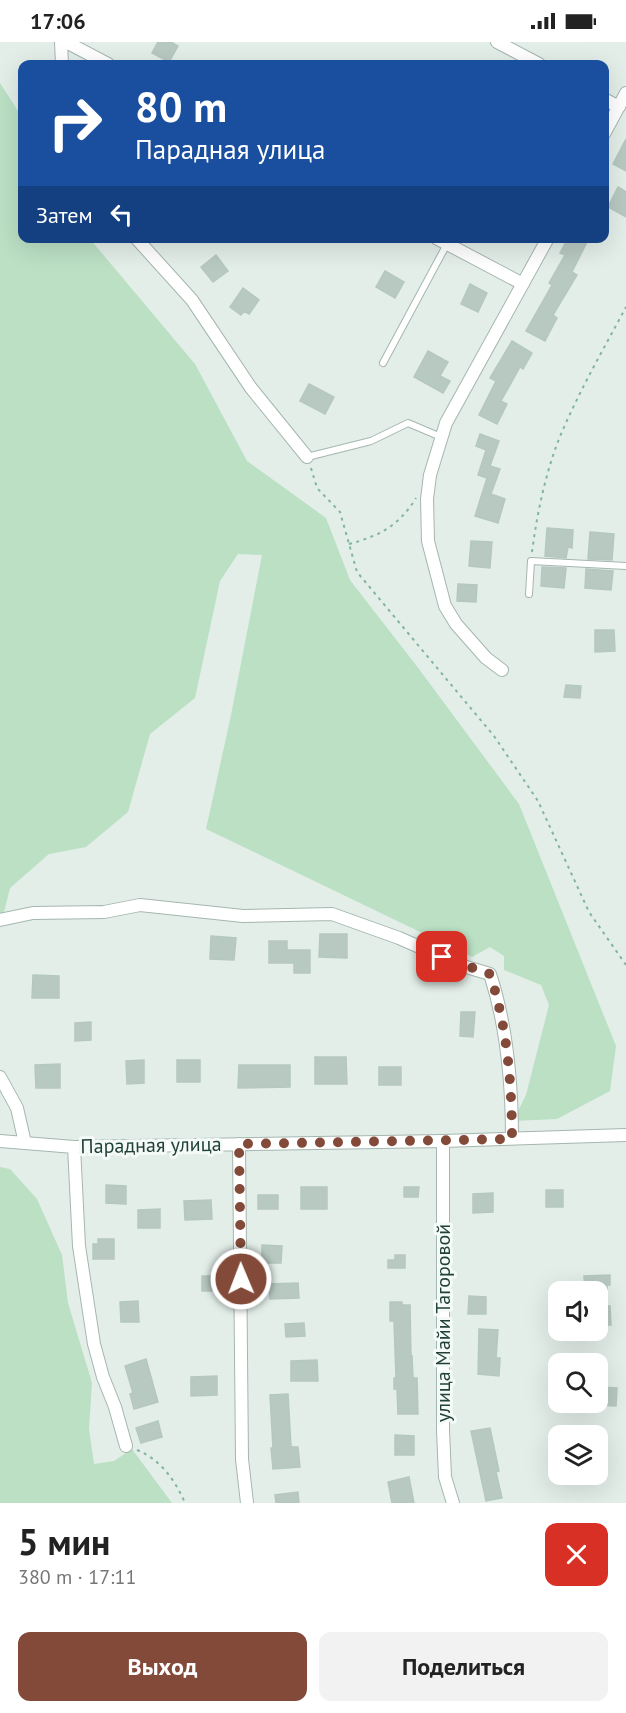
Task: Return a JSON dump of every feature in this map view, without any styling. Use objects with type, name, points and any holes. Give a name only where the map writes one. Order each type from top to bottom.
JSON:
[{"type":"street","points":[[61,42],[62,60]]},
{"type":"street","points":[[66,42],[84,46],[103,60]]},
{"type":"street","points":[[497,42],[531,60]]},
{"type":"street","points":[[609,125],[626,93]]},
{"type":"street","points":[[609,102],[619,107]]},
{"type":"street","points":[[141,243],[192,300],[251,388],[307,457]]},
{"type":"street","points":[[445,243],[523,284]]},
{"type":"street","points":[[502,670],[486,658],[456,624],[445,606],[428,541],[427,499],[430,476],[446,423],[545,243]]},
{"type":"street","points":[[0,920],[33,913],[104,912],[140,905],[243,916],[333,914],[399,938],[463,966],[490,974],[499,1002],[512,1101],[512,1139]]},
{"type":"street","points":[[0,1077],[17,1108],[25,1143]]},
{"type":"street","name":"Парадная улица","points":[[0,1141],[74,1147],[443,1141],[626,1135]]},
{"type":"street","name":"улица Майи Тагоровой","points":[[443,1141],[443,1430],[445,1477],[453,1503]]},
{"type":"street","points":[[239,1144],[242,1459],[248,1503]]},
{"type":"street","points":[[74,1147],[79,1246],[94,1344],[126,1446]]},
{"type":"lane","points":[[383,363],[440,243]]},
{"type":"lane","points":[[307,457],[371,441],[408,423],[442,438]]},
{"type":"lane","points":[[529,594],[531,561],[626,566]]},
{"type":"path","points":[[531,561],[536,527],[559,441],[576,401],[626,307]]},
{"type":"path","points":[[307,457],[317,488],[340,512],[357,572],[494,736],[538,801],[589,912],[626,964]]},
{"type":"path","points":[[349,544],[382,533],[409,510],[420,492]]},
{"type":"path","points":[[126,1446],[148,1455],[166,1469],[185,1503]]},
{"type":"green space","points":[[0,83],[18,111],[18,243],[93,243],[195,364],[247,461],[326,518],[350,580],[519,804],[616,1046],[610,1091],[557,1119],[513,1121],[526,1095],[549,1005],[541,985],[504,970],[504,956],[490,947],[472,957],[206,829],[262,555],[238,554],[220,581],[195,698],[150,734],[128,812],[86,847],[49,854],[10,888],[0,928]]},
{"type":"green space","points":[[0,1167],[10,1169],[37,1199],[62,1255],[68,1303],[92,1383],[89,1429],[94,1464],[114,1461],[132,1449],[172,1503],[0,1503]]},
{"type":"building","points":[[158,42],[171,42],[178,46],[170,60],[152,53]]},
{"type":"building","points":[[626,139],[626,171],[613,164]]},
{"type":"building","points":[[618,187],[626,192],[626,217],[609,208]]},
{"type":"building","points":[[565,243],[586,243],[572,272],[577,275],[553,315],[557,318],[545,341],[526,331],[552,285],[549,283],[565,255],[560,253]]},
{"type":"building","points":[[216,255],[228,271],[213,282],[201,267]]},
{"type":"building","points":[[385,271],[404,282],[395,298],[376,287]]},
{"type":"building","points":[[470,284],[487,293],[478,312],[461,304]]},
{"type":"building","points":[[243,288],[259,300],[249,314],[244,311],[241,315],[230,307]]},
{"type":"building","points":[[512,341],[532,353],[523,369],[520,367],[501,401],[507,404],[497,424],[479,415],[496,381],[490,378]]},
{"type":"building","points":[[428,351],[448,362],[440,376],[450,381],[443,393],[414,377]]},
{"type":"building","points":[[309,384],[334,397],[325,414],[300,401]]},
{"type":"building","points":[[480,434],[499,441],[490,466],[500,469],[491,494],[505,499],[498,523],[475,516],[487,478],[478,475],[486,450],[476,446]]},
{"type":"building","points":[[547,528],[573,530],[572,548],[568,547],[566,558],[545,556]]},
{"type":"building","points":[[590,532],[614,534],[612,560],[588,559]]},
{"type":"building","points":[[471,541],[492,542],[490,568],[469,566]]},
{"type":"building","points":[[542,567],[566,568],[564,588],[541,586]]},
{"type":"building","points":[[586,569],[613,571],[611,590],[585,588]]},
{"type":"building","points":[[458,584],[477,585],[476,602],[457,601]]},
{"type":"building","points":[[595,630],[614,630],[615,651],[595,652]]},
{"type":"building","points":[[566,685],[581,686],[580,698],[564,697]]},
{"type":"building","points":[[320,934],[347,934],[347,958],[319,957]]},
{"type":"building","points":[[211,936],[236,938],[234,960],[210,959]]},
{"type":"building","points":[[269,941],[287,941],[287,950],[310,950],[310,973],[294,973],[294,963],[269,963]]},
{"type":"building","points":[[33,975],[59,976],[59,998],[32,998]]},
{"type":"building","points":[[461,1012],[475,1012],[473,1037],[460,1036]]},
{"type":"building","points":[[91,1022],[91,1040],[75,1041],[75,1023]]},
{"type":"building","points":[[315,1057],[346,1057],[347,1084],[315,1084]]},
{"type":"building","points":[[144,1060],[144,1083],[127,1084],[126,1061]]},
{"type":"building","points":[[177,1060],[200,1060],[200,1082],[177,1082]]},
{"type":"building","points":[[60,1064],[60,1088],[36,1088],[35,1065]]},
{"type":"building","points":[[239,1065],[290,1065],[290,1087],[238,1088]]},
{"type":"building","points":[[379,1067],[401,1067],[401,1085],[379,1085]]},
{"type":"building","points":[[106,1185],[126,1186],[126,1204],[106,1203]]},
{"type":"building","points":[[301,1187],[327,1187],[327,1209],[301,1209]]},
{"type":"building","points":[[404,1187],[419,1187],[418,1197],[404,1197]]},
{"type":"building","points":[[546,1190],[563,1190],[563,1207],[546,1207]]},
{"type":"building","points":[[493,1193],[493,1212],[473,1213],[473,1194]]},
{"type":"building","points":[[258,1195],[278,1195],[278,1209],[258,1209]]},
{"type":"building","points":[[211,1200],[212,1219],[185,1220],[184,1201]]},
{"type":"building","points":[[160,1209],[160,1228],[138,1228],[138,1210]]},
{"type":"building","points":[[98,1239],[114,1239],[114,1259],[93,1259],[93,1244],[98,1244]]},
{"type":"building","points":[[262,1245],[282,1246],[281,1263],[262,1263]]},
{"type":"building","points":[[395,1255],[405,1255],[405,1268],[388,1268],[388,1260],[395,1260]]},
{"type":"building","points":[[610,1275],[610,1285],[608,1281],[584,1281],[584,1276]]},
{"type":"building","points":[[202,1276],[224,1276],[224,1291],[202,1291]]},
{"type":"building","points":[[298,1283],[299,1298],[270,1299],[269,1284]]},
{"type":"building","points":[[469,1296],[486,1297],[486,1314],[468,1314]]},
{"type":"building","points":[[138,1301],[139,1322],[121,1322],[120,1302]]},
{"type":"building","points":[[390,1302],[410,1305],[411,1356],[413,1378],[417,1378],[418,1414],[398,1414],[397,1389],[394,1389],[394,1378],[396,1378],[394,1321],[390,1321]]},
{"type":"building","points":[[608,1306],[610,1306],[611,1325],[608,1325]]},
{"type":"building","points":[[304,1323],[305,1336],[286,1337],[285,1324]]},
{"type":"building","points":[[479,1329],[498,1330],[496,1358],[500,1358],[499,1376],[478,1374]]},
{"type":"building","points":[[146,1359],[158,1402],[134,1409],[130,1394],[133,1393],[125,1366]]},
{"type":"building","points":[[317,1360],[318,1381],[291,1381],[291,1361]]},
{"type":"building","points":[[217,1376],[217,1395],[191,1396],[191,1377]]},
{"type":"building","points":[[608,1388],[617,1388],[616,1406],[608,1406]]},
{"type":"building","points":[[288,1394],[291,1447],[298,1447],[300,1467],[273,1469],[270,1395]]},
{"type":"building","points":[[158,1421],[162,1437],[141,1443],[136,1428]]},
{"type":"building","points":[[490,1428],[502,1498],[486,1501],[471,1431]]},
{"type":"building","points":[[395,1435],[414,1436],[414,1455],[395,1455]]},
{"type":"building","points":[[409,1477],[414,1503],[392,1503],[388,1482]]},
{"type":"building","points":[[298,1492],[299,1503],[276,1503],[275,1495]]},
{"type":"route","points":[[241,1279],[239,1144],[512,1139],[512,1101],[499,1002],[490,974],[442,957]]}]
